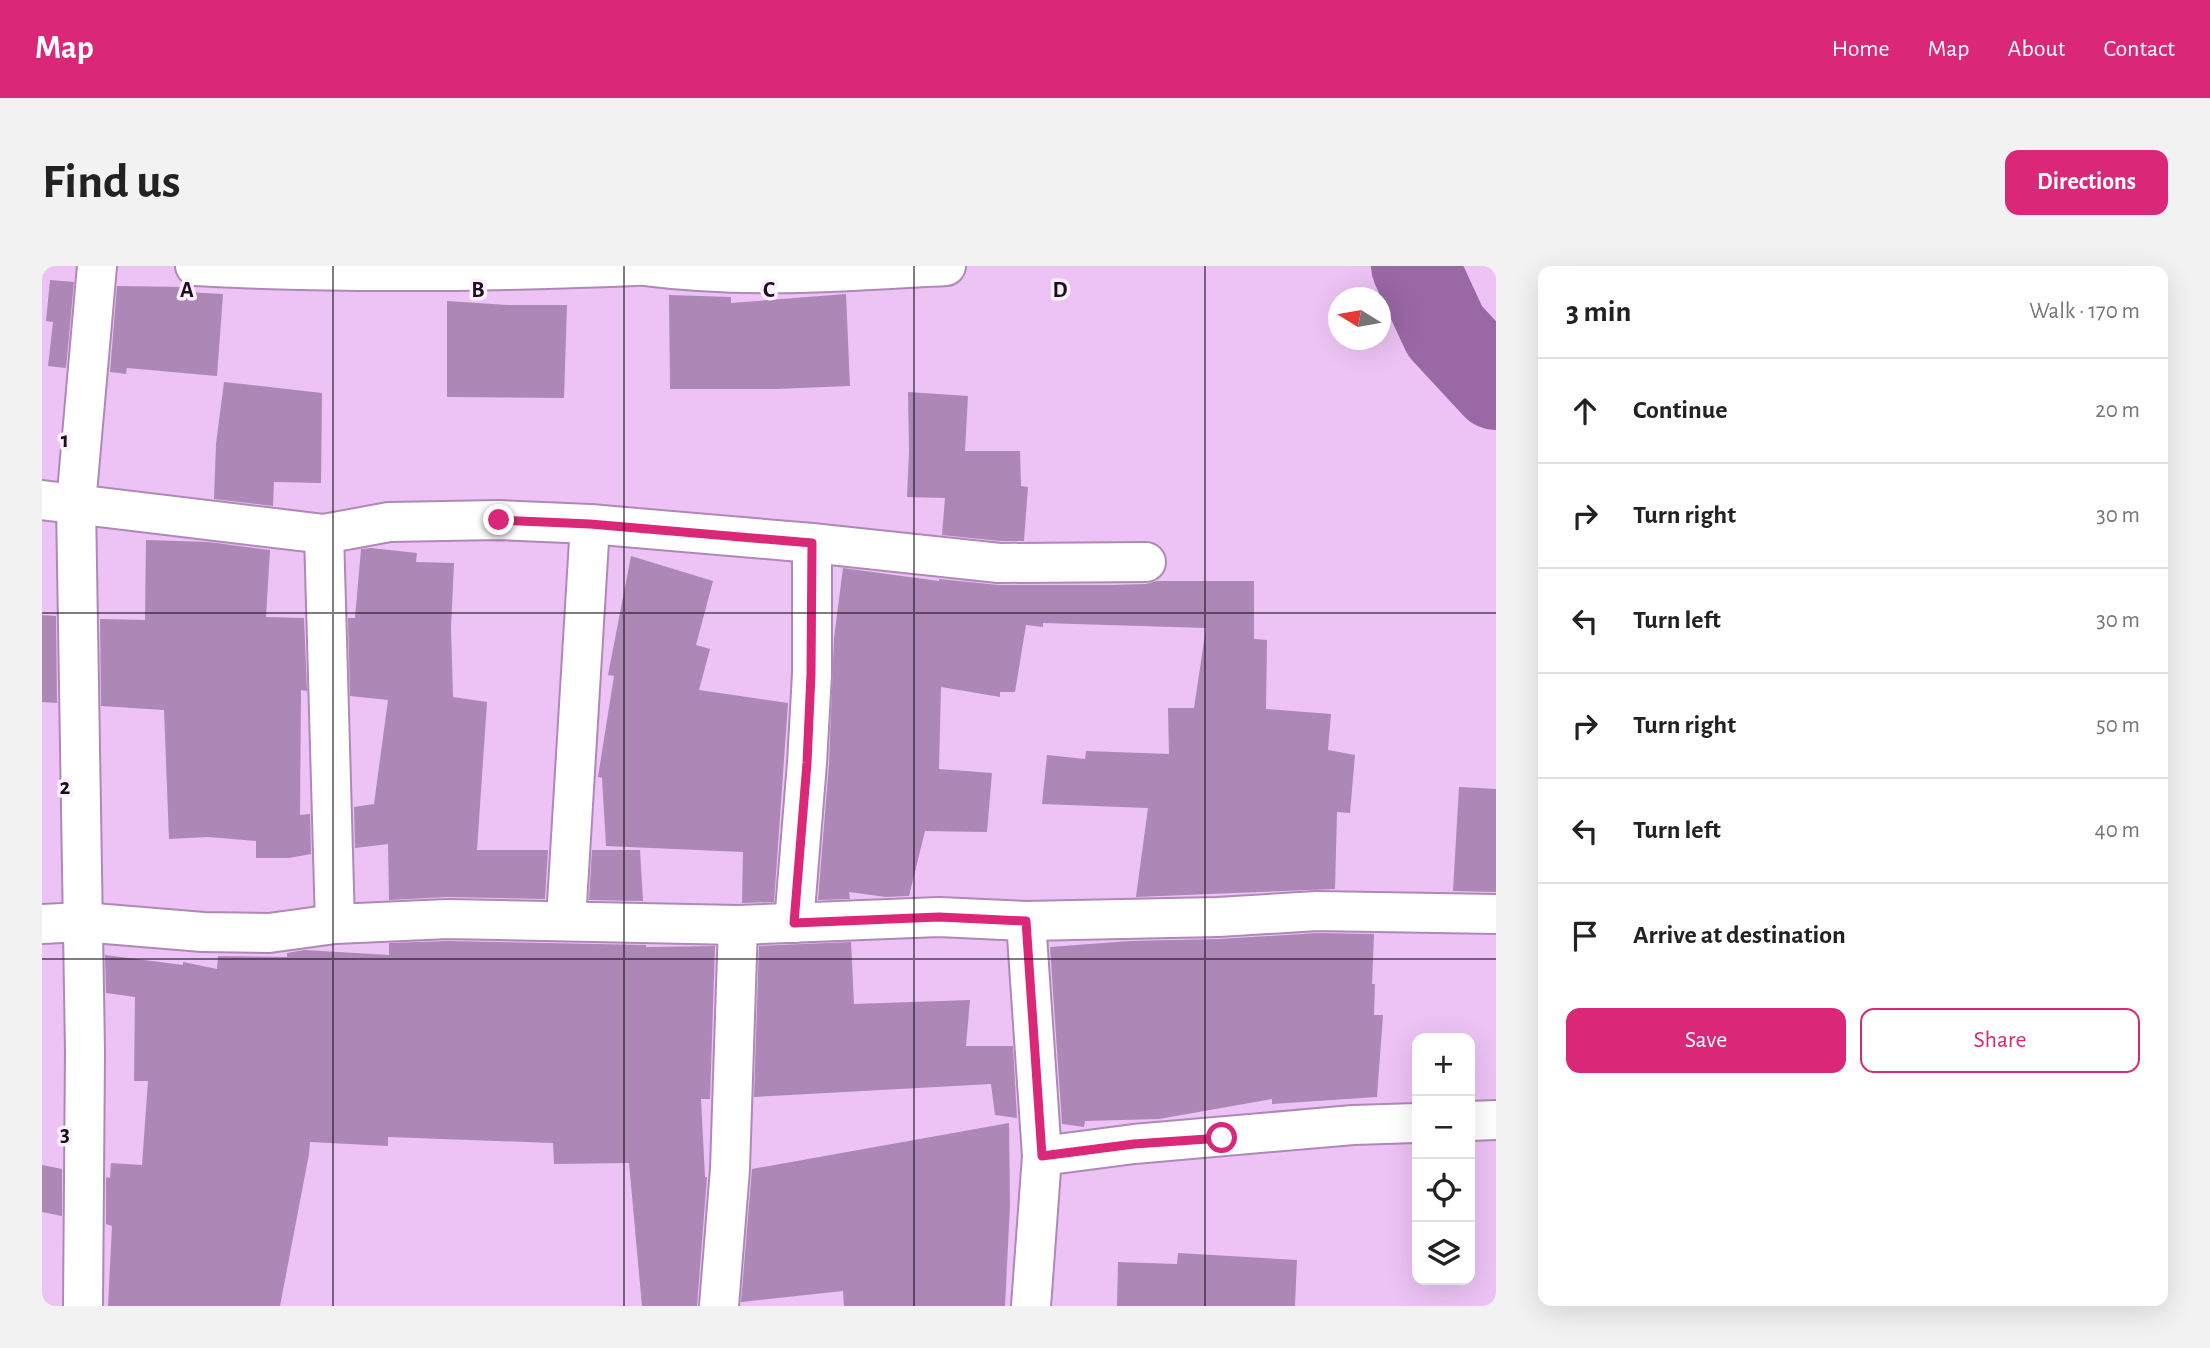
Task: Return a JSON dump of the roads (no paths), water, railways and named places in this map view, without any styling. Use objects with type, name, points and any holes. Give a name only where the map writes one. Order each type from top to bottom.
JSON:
[{"type":"street","points":[[83,1306],[85,1052],[82,922],[59,502],[97,266]]},
{"type":"street","points":[[195,266],[348,273],[649,267],[741,275],[946,266]]},
{"type":"street","points":[[59,502],[324,534],[389,523],[499,520],[590,524],[812,543],[999,563],[1146,562]]},
{"type":"street","points":[[566,920],[590,524]]},
{"type":"street","points":[[324,534],[335,924]]},
{"type":"street","points":[[794,923],[810,699],[812,543]]},
{"type":"street","points":[[42,924],[82,922],[202,932],[269,933],[335,924],[448,919],[738,925],[939,917],[1026,921],[1317,911],[1496,914]]},
{"type":"street","points":[[1026,921],[1042,1156],[1031,1306]]},
{"type":"street","points":[[719,1306],[730,1169],[738,925]]},
{"type":"street","points":[[1475,1121],[1496,1120]]},
{"type":"street","points":[[1042,1156],[1134,1144],[1353,1125],[1412,1123]]},
{"type":"waterway","points":[[1415,266],[1445,331],[1496,386]]}]
